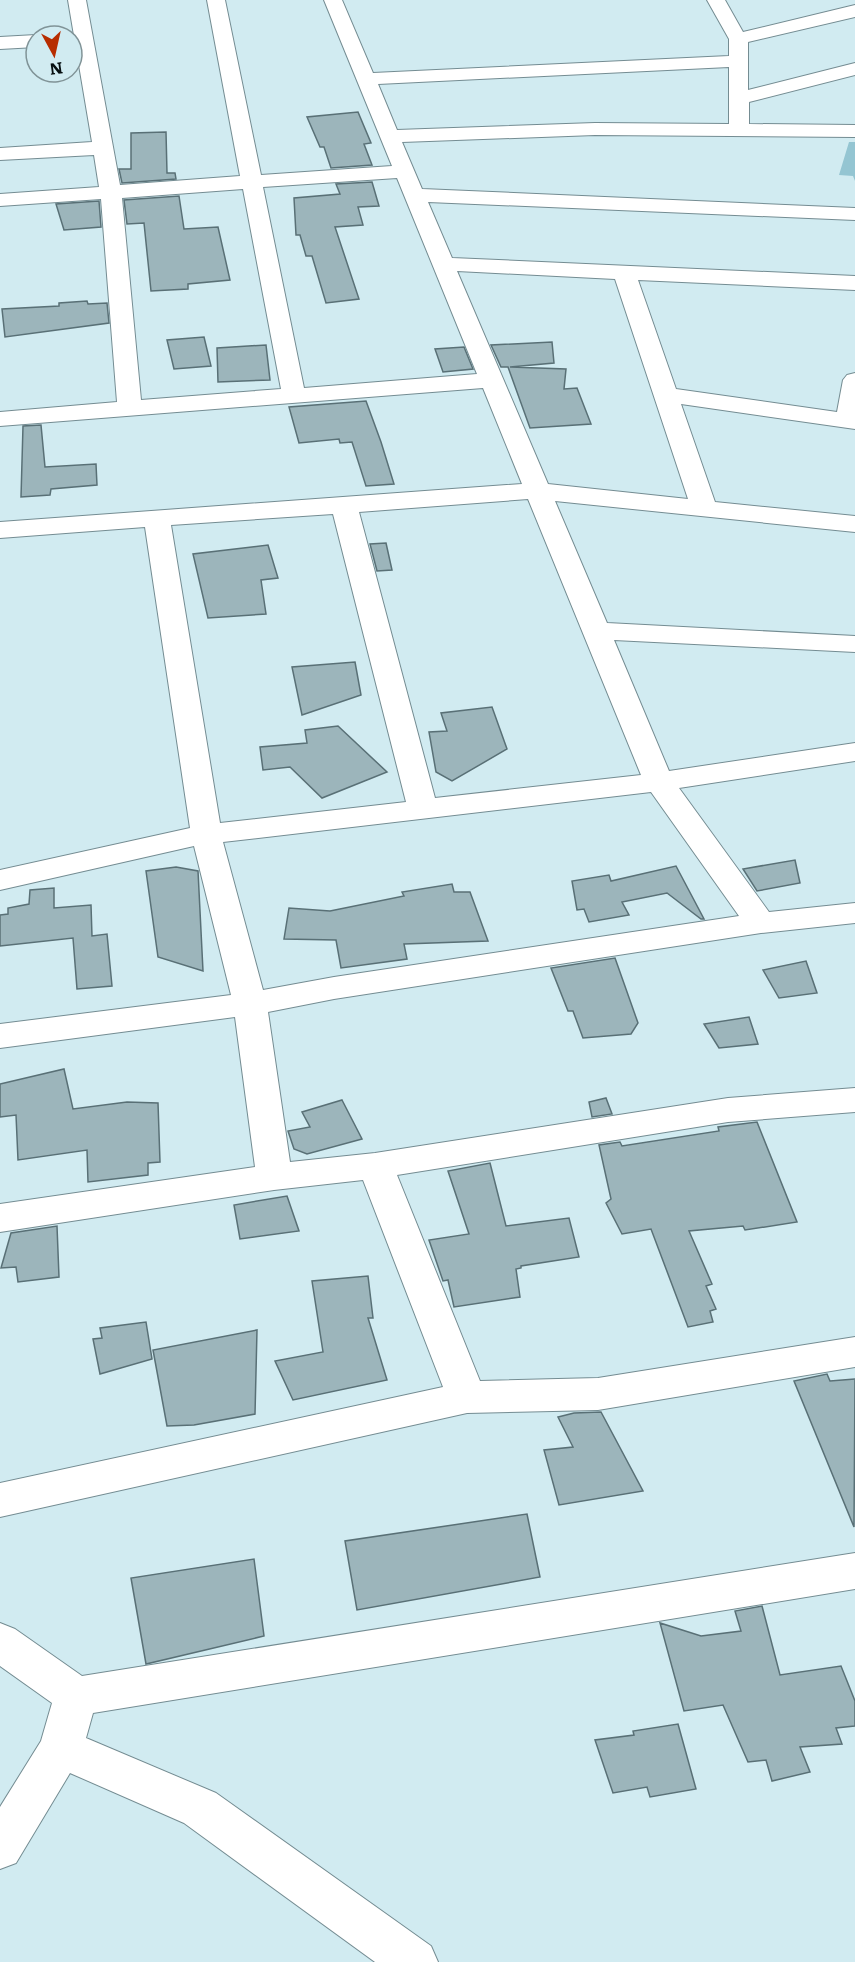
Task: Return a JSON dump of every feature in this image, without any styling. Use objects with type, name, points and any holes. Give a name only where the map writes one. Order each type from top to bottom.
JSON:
[{"type":"street","points":[[77,0],[78,24]]},
{"type":"street","points":[[216,0],[294,396]]},
{"type":"street","points":[[333,0],[658,782],[761,922]]},
{"type":"street","points":[[716,0],[738,39],[739,129]]},
{"type":"street","points":[[738,39],[855,11]]},
{"type":"street","points":[[0,43],[24,42]]},
{"type":"street","points":[[366,79],[738,61]]},
{"type":"street","points":[[84,65],[111,192],[130,409]]},
{"type":"street","points":[[738,99],[855,69]]},
{"type":"street","points":[[390,136],[490,131],[739,129],[855,131]]},
{"type":"street","points":[[0,154],[103,148]]},
{"type":"street","points":[[0,200],[405,171]]},
{"type":"street","points":[[414,195],[855,214]]},
{"type":"street","points":[[443,264],[855,283]]},
{"type":"street","points":[[624,273],[700,498]]},
{"type":"street","points":[[0,419],[492,380]]},
{"type":"street","points":[[666,395],[851,421],[855,380]]},
{"type":"street","points":[[0,530],[537,491],[700,498],[769,515],[855,524]]},
{"type":"street","points":[[344,505],[423,809]]},
{"type":"street","points":[[157,518],[206,834],[250,1004],[274,1177]]},
{"type":"street","points":[[596,631],[855,644]]},
{"type":"street","points":[[0,880],[206,834],[658,782],[855,752]]},
{"type":"street","points":[[0,1036],[250,1004],[334,988],[761,922],[855,914]]},
{"type":"street","points":[[0,1218],[274,1177],[375,1166],[729,1110],[855,1100]]},
{"type":"street","points":[[375,1166],[467,1397]]},
{"type":"street","points":[[0,1500],[467,1397],[598,1394],[855,1352]]},
{"type":"street","points":[[0,1642],[76,1696],[855,1571]]},
{"type":"street","points":[[0,1848],[61,1748],[76,1696]]},
{"type":"street","points":[[61,1748],[200,1808],[388,1954]]},
{"type":"shaded area","points":[[849,142],[855,142],[855,181],[853,176],[839,175]]},
{"type":"building","points":[[358,112],[371,143],[364,144],[372,165],[331,168],[324,147],[320,147],[307,117]]},
{"type":"building","points":[[166,132],[167,173],[175,173],[176,179],[122,183],[119,169],[131,169],[131,133]]},
{"type":"building","points":[[372,182],[379,206],[358,207],[363,225],[335,227],[359,299],[326,303],[312,256],[306,256],[300,235],[296,235],[294,198],[340,194],[336,184]]},
{"type":"building","points":[[179,196],[184,229],[218,227],[230,280],[188,284],[188,289],[151,291],[144,223],[127,224],[124,200]]},
{"type":"building","points":[[99,201],[101,227],[64,230],[56,204]]},
{"type":"building","points":[[87,301],[88,304],[107,303],[109,323],[5,337],[2,309],[59,306],[59,303]]},
{"type":"building","points":[[204,337],[211,366],[174,369],[167,340]]},
{"type":"building","points":[[552,342],[554,363],[510,367],[566,369],[564,389],[577,388],[591,424],[530,428],[508,367],[501,367],[491,345]]},
{"type":"building","points":[[266,345],[270,380],[218,382],[217,348]]},
{"type":"building","points":[[464,347],[473,369],[443,372],[435,349]]},
{"type":"building","points":[[366,401],[394,484],[366,486],[352,442],[340,443],[339,439],[299,443],[289,407]]},
{"type":"building","points":[[41,425],[45,467],[96,464],[97,485],[51,489],[50,495],[21,497],[23,426]]},
{"type":"building","points":[[386,543],[392,570],[377,571],[370,544]]},
{"type":"building","points":[[268,545],[278,578],[261,580],[266,614],[208,618],[193,554]]},
{"type":"building","points":[[355,662],[361,695],[302,715],[292,667]]},
{"type":"building","points":[[492,707],[507,749],[452,781],[436,772],[429,732],[447,731],[441,713]]},
{"type":"building","points":[[338,726],[387,772],[322,798],[290,767],[263,770],[260,747],[307,743],[305,730]]},
{"type":"building","points":[[795,860],[800,883],[757,891],[743,869]]},
{"type":"building","points":[[676,866],[704,919],[667,893],[622,902],[629,915],[589,922],[584,909],[577,910],[572,881],[609,875],[611,881]]},
{"type":"building","points":[[176,867],[198,871],[203,971],[158,957],[146,871]]},
{"type":"building","points":[[452,884],[454,892],[470,892],[488,941],[404,944],[407,959],[341,968],[336,940],[284,939],[289,908],[330,911],[404,896],[402,892]]},
{"type":"building","points":[[54,888],[54,908],[91,905],[92,936],[107,934],[112,986],[77,989],[73,938],[0,946],[0,915],[8,914],[8,908],[29,904],[30,890]]},
{"type":"building","points":[[615,958],[638,1023],[631,1034],[583,1038],[573,1011],[568,1011],[551,968]]},
{"type":"building","points":[[806,961],[817,993],[779,998],[763,970]]},
{"type":"building","points":[[749,1017],[758,1044],[719,1048],[704,1024]]},
{"type":"building","points":[[64,1069],[73,1109],[127,1102],[158,1103],[160,1162],[148,1163],[148,1175],[88,1182],[87,1150],[18,1160],[16,1115],[0,1117],[0,1084]]},
{"type":"building","points":[[606,1098],[612,1114],[592,1117],[589,1102]]},
{"type":"building","points":[[342,1100],[362,1139],[307,1154],[294,1149],[288,1131],[310,1127],[302,1112]]},
{"type":"building","points":[[757,1122],[797,1222],[745,1230],[743,1226],[689,1231],[712,1284],[706,1286],[716,1309],[710,1311],[713,1322],[688,1327],[651,1229],[622,1234],[606,1203],[611,1199],[599,1145],[620,1142],[622,1146],[719,1131],[718,1127]]},
{"type":"building","points":[[490,1163],[506,1226],[569,1218],[579,1257],[521,1266],[516,1269],[520,1297],[454,1307],[448,1280],[443,1281],[429,1240],[469,1234],[448,1171]]},
{"type":"building","points":[[287,1196],[299,1231],[240,1239],[234,1205]]},
{"type":"building","points":[[57,1226],[59,1277],[18,1282],[16,1267],[1,1268],[11,1233]]},
{"type":"building","points":[[368,1276],[373,1318],[368,1318],[387,1380],[293,1400],[275,1361],[323,1352],[312,1281]]},
{"type":"building","points":[[146,1322],[152,1359],[100,1374],[93,1339],[102,1338],[100,1328]]},
{"type":"building","points":[[257,1330],[255,1414],[194,1425],[167,1426],[153,1350]]},
{"type":"building","points":[[827,1374],[830,1381],[855,1379],[854,1527],[794,1381]]},
{"type":"building","points":[[601,1412],[643,1491],[559,1505],[544,1450],[573,1447],[558,1417],[574,1413]]},
{"type":"building","points":[[527,1514],[540,1577],[357,1610],[345,1541]]},
{"type":"building","points":[[254,1559],[264,1636],[146,1664],[131,1578]]},
{"type":"building","points":[[762,1606],[780,1675],[841,1666],[855,1701],[855,1726],[836,1728],[842,1744],[800,1747],[810,1772],[772,1781],[766,1760],[748,1762],[723,1705],[684,1711],[660,1623],[701,1636],[741,1631],[735,1611]]},
{"type":"building","points":[[678,1724],[696,1789],[650,1797],[647,1787],[613,1793],[595,1740],[634,1735],[633,1731]]}]
